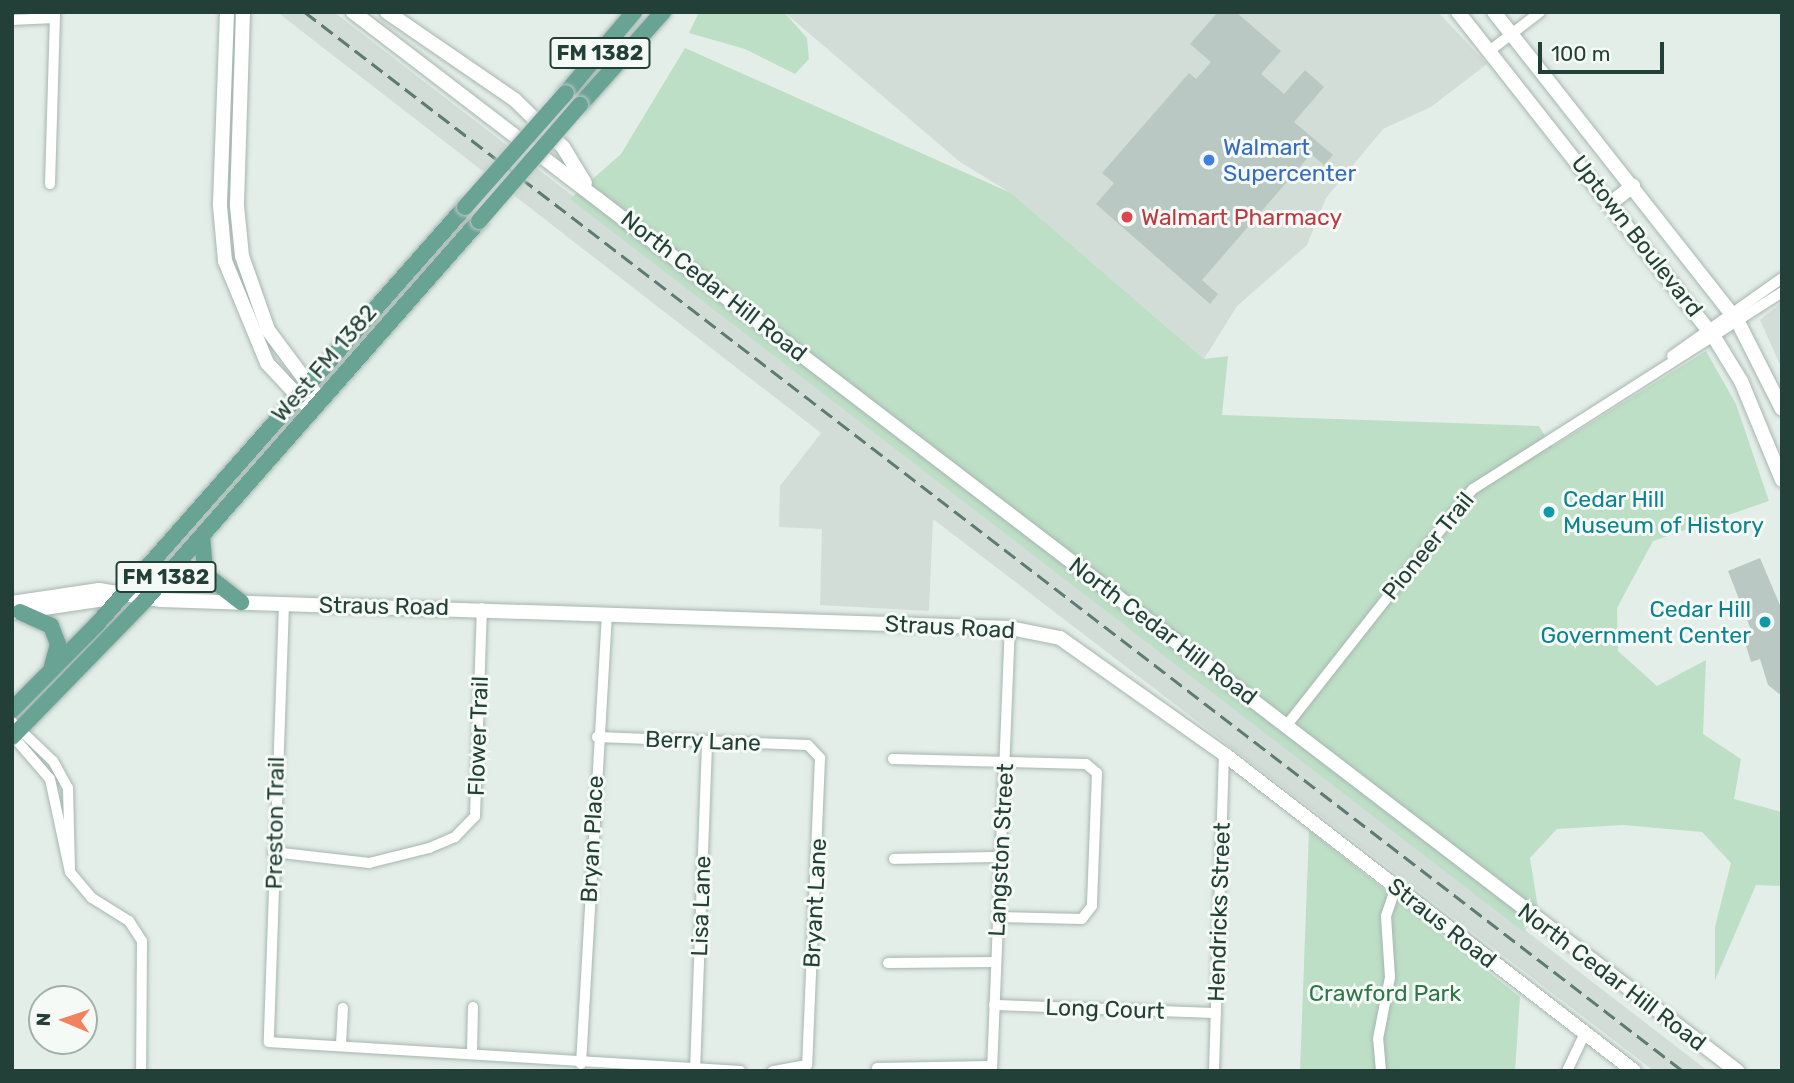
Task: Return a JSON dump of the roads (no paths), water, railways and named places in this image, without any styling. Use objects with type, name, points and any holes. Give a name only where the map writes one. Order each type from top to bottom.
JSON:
[{"type":"main road","name":"West FM 1382","points":[[12,710],[121,597],[306,384],[566,93],[634,12]]},
{"type":"main road","name":"West FM 1382","points":[[14,732],[146,600],[663,12]]},
{"type":"main road","points":[[202,536],[205,574],[241,603]]},
{"type":"main road","points":[[15,609],[41,618],[56,635],[50,673]]},
{"type":"street","points":[[227,12],[220,206],[225,261],[244,317],[295,398],[317,406]]},
{"type":"street","points":[[243,12],[237,205],[242,256],[268,330],[306,384],[317,406]]},
{"type":"street","name":"North Cedar Hill Road","points":[[353,12],[473,100],[1287,725],[1379,803],[1737,1071]]},
{"type":"street","name":"North Cedar Hill Road","points":[[387,12],[487,79],[564,147],[590,190]]},
{"type":"street","name":"Uptown Boulevard","points":[[1458,12],[1492,50],[1710,332],[1741,382],[1782,480]]},
{"type":"street","name":"Uptown Boulevard","points":[[1494,12],[1734,316],[1782,409]]},
{"type":"street","points":[[1492,50],[1540,12]]},
{"type":"street","points":[[12,20],[55,15],[50,184]]},
{"type":"street","points":[[457,89],[474,69]]},
{"type":"street","points":[[473,100],[487,79]]},
{"type":"street","points":[[1611,203],[1633,186]]},
{"type":"street","points":[[1734,316],[1782,278]]},
{"type":"street","points":[[1734,316],[1782,292]]},
{"type":"street","name":"Pioneer Trail","points":[[1287,725],[1473,489],[1734,316]]},
{"type":"street","name":"Straus Road","points":[[15,609],[121,597],[146,600],[482,608],[607,615],[1010,628],[1060,638],[1085,650],[1224,754],[1634,1071]]},
{"type":"street","name":"Preston Trail","points":[[284,604],[273,852],[269,1042],[341,1045]]},
{"type":"street","name":"Flower Trail","points":[[273,852],[369,863],[438,845],[475,816],[482,608]]},
{"type":"street","name":"Bryan Place","points":[[581,1064],[597,737],[607,615]]},
{"type":"street","name":"Langston Street","points":[[992,1069],[1010,628]]},
{"type":"street","points":[[14,732],[50,779],[70,872],[92,898],[129,921],[142,941],[141,1071]]},
{"type":"street","name":"Berry Lane","points":[[597,737],[808,745]]},
{"type":"street","name":"Lisa Lane","points":[[695,1070],[708,741]]},
{"type":"street","name":"Bryant Lane","points":[[774,1071],[807,1065],[820,806],[820,758],[808,745]]},
{"type":"street","name":"Hendricks Street","points":[[1214,1071],[1224,754]]},
{"type":"street","points":[[893,759],[1086,764],[1097,774],[1092,905],[1082,919],[998,917]]},
{"type":"street","points":[[894,859],[1002,857]]},
{"type":"street","points":[[1381,1071],[1378,1039],[1390,977],[1386,916],[1396,887]]},
{"type":"street","points":[[888,963],[996,962]]},
{"type":"street","name":"Long Court","points":[[994,1005],[1216,1013]]},
{"type":"street","points":[[472,1052],[473,1007]]},
{"type":"street","points":[[343,1008],[341,1045],[472,1052],[581,1064],[740,1071]]},
{"type":"street","points":[[1567,1071],[1585,1033]]},
{"type":"street","points":[[877,1068],[992,1069]]},
{"type":"railway","points":[[305,12],[1683,1071]]},
{"type":"place","name":"Walmart Supercenter","points":[[1209,160]]},
{"type":"place","name":"Walmart Pharmacy","points":[[1127,217]]},
{"type":"place","name":"Cedar Hill Museum of History","points":[[1549,512]]},
{"type":"place","name":"Cedar Hill Government Center","points":[[1765,622]]},
{"type":"park label","name":"Crawford Park","points":[[1385,993]]}]
